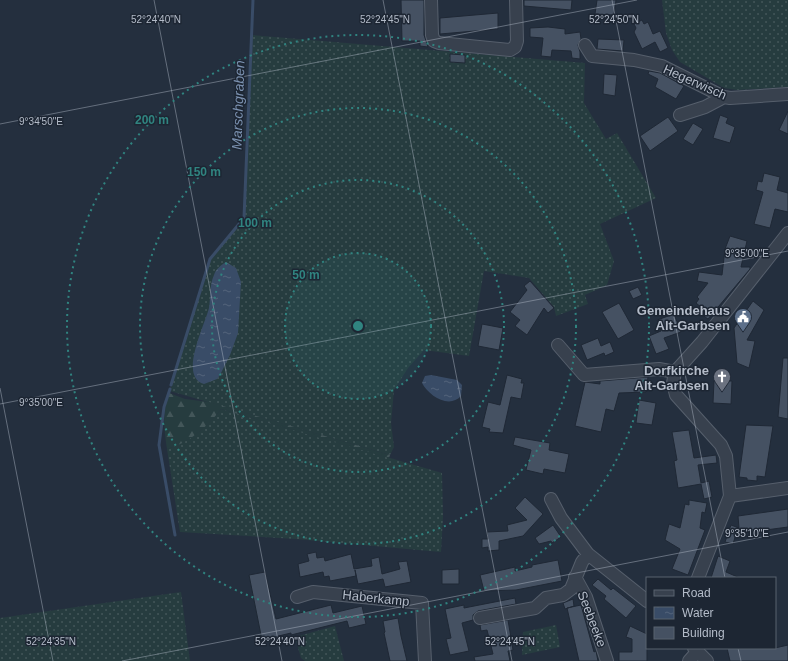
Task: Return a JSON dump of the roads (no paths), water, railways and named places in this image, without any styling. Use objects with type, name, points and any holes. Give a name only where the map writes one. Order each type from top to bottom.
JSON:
[{"type":"street","points":[[431,0],[432,35],[434,41],[439,43],[506,50],[513,49],[517,45],[516,0]]},
{"type":"street","name":"Hegerwisch","points":[[584,45],[592,56],[634,60],[662,66],[724,97],[730,98],[788,94]]},
{"type":"street","points":[[680,115],[705,107],[724,97]]},
{"type":"street","points":[[698,577],[730,496],[724,449],[676,395],[673,383],[675,372],[702,342],[788,233]]},
{"type":"street","points":[[558,345],[584,375],[659,369],[675,372]]},
{"type":"street","points":[[730,496],[788,488]]},
{"type":"street","points":[[551,499],[561,518],[588,554],[646,600]]},
{"type":"street","name":"Seebeeke","points":[[480,618],[535,608],[546,598],[563,595],[571,589],[582,562],[588,554]]},
{"type":"street","name":"Seebeeke","points":[[575,577],[586,597],[607,661]]},
{"type":"street","name":"Haberkamp","points":[[297,597],[313,592],[422,603],[425,661]]},
{"type":"street","points":[[693,654],[707,661]]},
{"type":"water","points":[[226,262],[236,268],[241,282],[238,333],[230,355],[220,375],[217,379],[204,384],[197,379],[193,372],[193,361],[195,350],[209,308],[212,279],[217,269]]},
{"type":"water","points":[[431,375],[457,380],[462,385],[461,396],[456,400],[445,401],[434,396],[422,383],[425,376]]},
{"type":"waterway","name":"Marschgraben","points":[[171,385],[210,259],[244,218],[253,0]]},
{"type":"waterway","name":"Marschgraben","points":[[170,389],[164,407],[159,445],[175,535]]},
{"type":"place","name":"Gemeindehaus Alt-Garbsen","points":[[743,332]]},
{"type":"place","name":"Dorfkirche Alt-Garbsen","points":[[722,392]]}]
